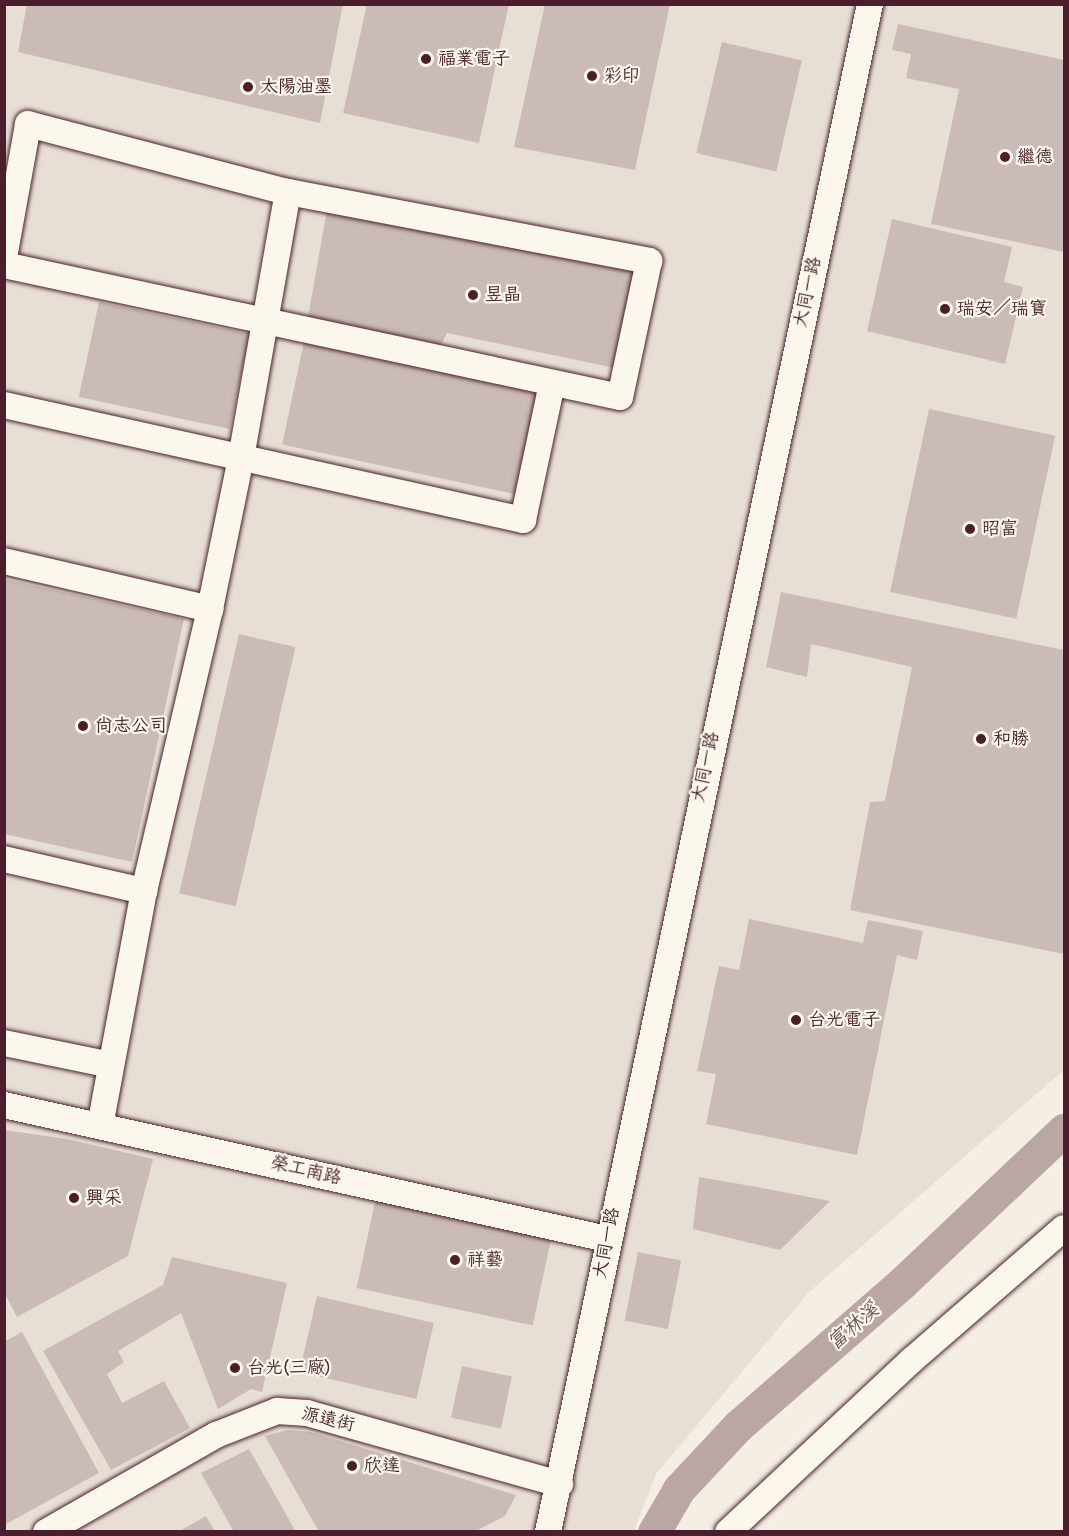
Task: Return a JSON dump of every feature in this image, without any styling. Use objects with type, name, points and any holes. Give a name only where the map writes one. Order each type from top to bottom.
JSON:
[{"type":"street","name":"大同一路","points":[[548,1532],[560,1484],[607,1239],[870,4]]},
{"type":"street","points":[[4,258],[28,124],[288,192],[649,261],[620,397],[4,265]]},
{"type":"street","points":[[100,1126],[144,891],[210,609],[241,458],[268,320],[288,192]]},
{"type":"street","points":[[4,405],[523,520],[552,384]]},
{"type":"street","points":[[4,561],[210,609]]},
{"type":"street","points":[[4,859],[144,891]]},
{"type":"street","points":[[4,1043],[111,1065]]},
{"type":"street","name":"榮工南路","points":[[4,1105],[607,1239]]},
{"type":"street","points":[[729,1532],[912,1360],[1065,1228]]},
{"type":"street","name":"源遠街","points":[[46,1532],[216,1435],[277,1411],[307,1413],[560,1484]]},
{"type":"shaded area","points":[[5,5],[1064,5],[1064,1070],[809,1292],[656,1474],[634,1531],[5,1532]]},
{"type":"building","name":"太陽油墨","points":[[27,4],[343,4],[320,123],[18,52]]},
{"type":"building","name":"福業電子","points":[[367,4],[509,4],[479,143],[343,113]]},
{"type":"building","name":"彩印","points":[[545,4],[670,4],[635,170],[514,147]]},
{"type":"building","name":"繼德","points":[[898,24],[1064,60],[1064,252],[931,224],[959,89],[906,78],[911,54],[892,50]]},
{"type":"building","points":[[722,42],[802,60],[776,172],[696,153]]},
{"type":"building","name":"昱晶","points":[[327,210],[640,273],[620,369],[447,333],[441,345],[308,317]]},
{"type":"building","name":"瑞安／瑞寶","points":[[892,219],[1012,247],[1004,282],[1023,287],[1005,364],[867,331]]},
{"type":"building","points":[[99,302],[250,334],[229,429],[79,397]]},
{"type":"building","points":[[305,337],[541,387],[518,495],[282,445]]},
{"type":"building","name":"昭富","points":[[929,409],[1055,436],[1016,619],[890,592]]},
{"type":"building","name":"尚志公司","points":[[4,579],[184,619],[132,862],[4,834]]},
{"type":"building","name":"和勝","points":[[781,592],[1064,650],[1064,954],[850,910],[870,802],[885,801],[912,667],[811,644],[807,677],[766,667]]},
{"type":"building","points":[[239,634],[296,647],[236,906],[179,893]]},
{"type":"building","name":"台光電子","points":[[749,919],[863,943],[868,920],[923,931],[917,960],[897,955],[857,1155],[706,1124],[716,1074],[697,1071],[719,966],[739,970]]},
{"type":"building","name":"興采","points":[[4,1130],[67,1139],[153,1159],[128,1256],[17,1317],[4,1292]]},
{"type":"building","points":[[699,1177],[830,1201],[780,1250],[693,1229]]},
{"type":"building","name":"祥藝","points":[[376,1197],[552,1234],[533,1325],[357,1288]]},
{"type":"building","points":[[638,1252],[681,1260],[668,1329],[625,1321]]},
{"type":"building","name":"台光(三廠)","points":[[172,1257],[287,1283],[262,1392],[251,1389],[218,1409],[181,1313],[118,1351],[124,1362],[107,1374],[122,1403],[164,1381],[190,1428],[111,1470],[43,1351],[163,1285]]},
{"type":"building","points":[[317,1296],[434,1323],[416,1399],[299,1372]]},
{"type":"building","points":[[22,1332],[99,1473],[6,1524],[4,1342]]},
{"type":"building","points":[[462,1366],[512,1377],[501,1428],[451,1418]]},
{"type":"building","name":"欣達","points":[[287,1430],[311,1432],[516,1495],[505,1516],[474,1532],[319,1532],[265,1436]]},
{"type":"building","points":[[249,1449],[296,1532],[234,1532],[201,1473]]},
{"type":"building","points":[[206,1516],[215,1532],[178,1532]]},
{"type":"waterway","name":"富林溪","points":[[654,1532],[679,1489],[738,1426],[902,1283],[1064,1130]]},
{"type":"place","name":"福業電子","points":[[426,59]]},
{"type":"place","name":"彩印","points":[[592,76]]},
{"type":"place","name":"太陽油墨","points":[[248,87]]},
{"type":"place","name":"繼德","points":[[1005,157]]},
{"type":"place","name":"昱晶","points":[[473,295]]},
{"type":"place","name":"瑞安／瑞寶","points":[[945,309]]},
{"type":"place","name":"昭富","points":[[970,529]]},
{"type":"place","name":"尚志公司","points":[[83,726]]},
{"type":"place","name":"和勝","points":[[981,739]]},
{"type":"place","name":"台光電子","points":[[796,1020]]},
{"type":"place","name":"興采","points":[[74,1198]]},
{"type":"place","name":"祥藝","points":[[455,1260]]},
{"type":"place","name":"台光(三廠)","points":[[235,1368]]},
{"type":"place","name":"欣達","points":[[352,1466]]}]
